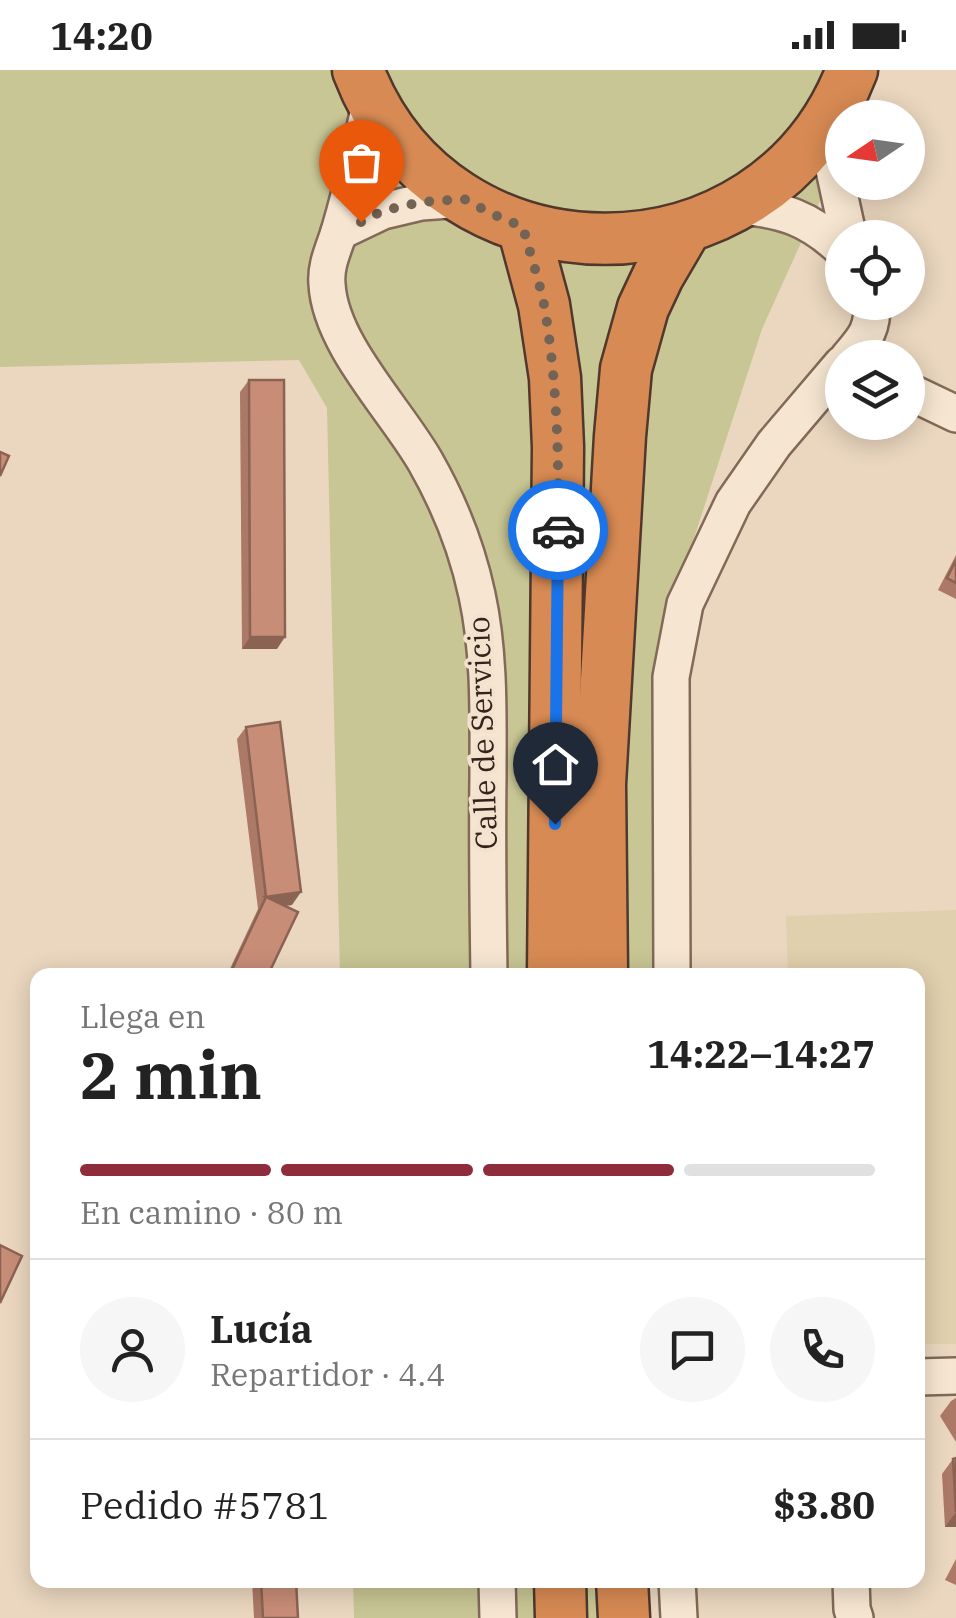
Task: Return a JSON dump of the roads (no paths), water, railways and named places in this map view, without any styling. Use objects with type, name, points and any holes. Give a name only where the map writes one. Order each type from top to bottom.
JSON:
[{"type":"highway","points":[[364,85],[396,138],[427,171],[464,199],[523,227],[588,240],[621,240],[686,228],[762,190],[805,150],[823,127],[852,70]]},
{"type":"highway","points":[[523,227],[544,306],[555,378],[558,447],[553,968]]},
{"type":"highway","points":[[602,968],[600,784],[626,369],[643,308],[686,228]]},
{"type":"highway","points":[[560,1588],[561,1618]]},
{"type":"highway","points":[[622,1588],[624,1618]]},
{"type":"street","name":"Calle de Servicio","points":[[364,85],[356,169],[326,281],[338,331],[424,459],[452,512],[477,594],[486,648],[488,706],[488,968]]},
{"type":"street","points":[[823,127],[844,220]]},
{"type":"street","points":[[340,232],[382,211],[421,202],[464,199]]},
{"type":"street","points":[[736,206],[762,207],[806,220],[825,235]]},
{"type":"street","points":[[672,968],[670,677],[685,604],[733,503],[774,444],[825,384]]},
{"type":"street","points":[[925,399],[956,414]]},
{"type":"street","points":[[925,1377],[956,1376]]},
{"type":"street","points":[[497,1588],[498,1618]]},
{"type":"street","points":[[677,1588],[679,1618]]},
{"type":"street","points":[[852,1588],[855,1618]]}]
